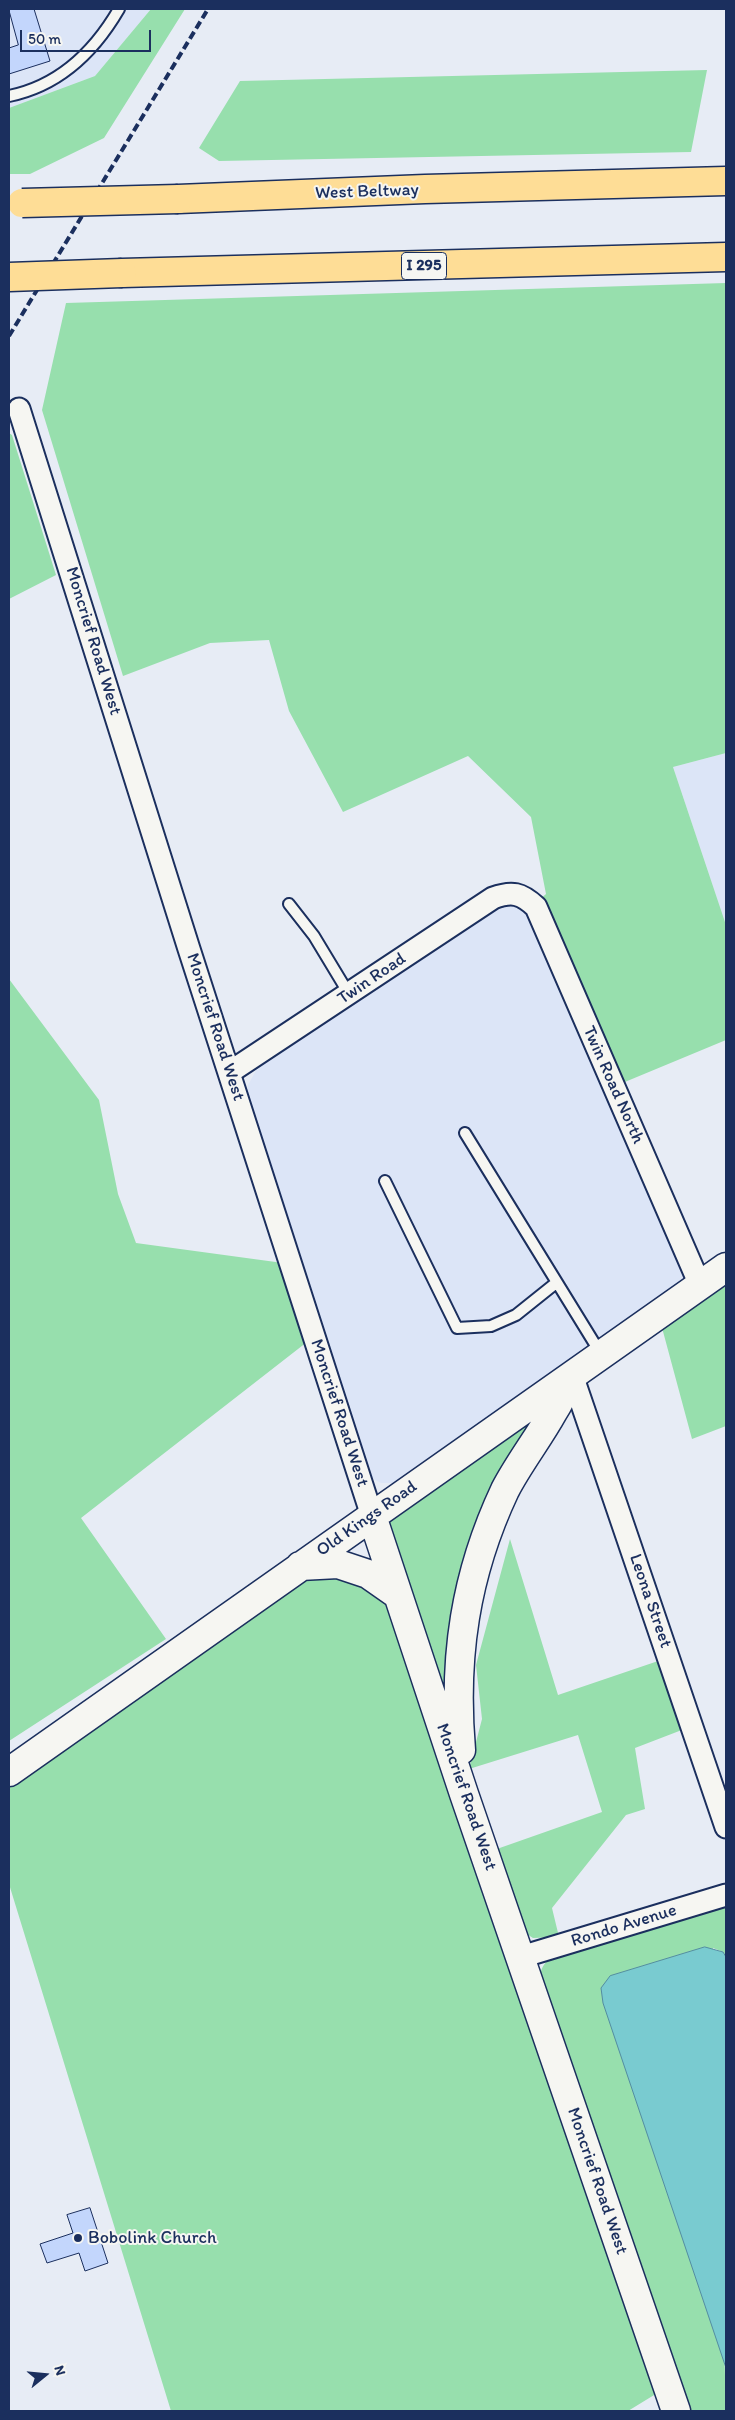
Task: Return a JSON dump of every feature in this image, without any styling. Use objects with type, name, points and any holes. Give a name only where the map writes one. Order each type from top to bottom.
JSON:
[{"type":"highway","name":"West Beltway","points":[[16,203],[726,181]]},
{"type":"highway","name":"I 295","points":[[9,277],[726,257]]},
{"type":"street","name":"Moncrief Road West","points":[[20,409],[189,949],[372,1516],[464,1794],[676,2411]]},
{"type":"street","name":"Twin Road","points":[[230,1072],[493,898],[516,893]]},
{"type":"street","name":"Twin Road North","points":[[516,893],[526,897],[536,908],[700,1285]]},
{"type":"street","name":"Old Kings Road","points":[[9,1772],[726,1267]]},
{"type":"street","points":[[464,1794],[457,1707],[460,1646],[469,1590],[487,1537],[506,1490],[553,1413],[572,1375]]},
{"type":"street","name":"Leona Street","points":[[572,1375],[726,1827]]},
{"type":"street","points":[[300,1566],[338,1564],[368,1574],[398,1595]]},
{"type":"street","name":"Rondo Avenue","points":[[521,1957],[726,1895]]},
{"type":"lane","points":[[9,96],[44,86],[65,73],[98,40],[119,9]]},
{"type":"lane","points":[[289,904],[314,936],[349,994]]},
{"type":"lane","points":[[465,1133],[601,1355]]},
{"type":"lane","points":[[385,1182],[457,1328],[491,1326],[516,1315],[556,1282]]},
{"type":"shaded area","points":[[9,9],[151,9],[95,76],[9,108]]},
{"type":"shaded area","points":[[726,753],[726,925],[673,767]]},
{"type":"shaded area","points":[[497,905],[516,905],[534,921],[684,1269],[682,1285],[400,1483],[381,1483],[366,1475],[246,1099],[248,1085],[259,1065]]},
{"type":"green space","points":[[151,9],[185,9],[104,138],[30,174],[9,174],[9,108],[95,76]]},
{"type":"green space","points":[[707,70],[691,152],[219,161],[199,148],[240,81]]},
{"type":"green space","points":[[726,283],[726,753],[673,767],[726,925],[726,1040],[620,1084],[539,900],[546,894],[531,817],[468,756],[343,812],[289,711],[269,640],[210,643],[123,676],[42,410],[66,303]]},
{"type":"green space","points":[[9,433],[12,435],[56,575],[9,599]]},
{"type":"green space","points":[[9,979],[99,1100],[118,1194],[136,1243],[283,1263],[307,1342],[81,1518],[166,1639],[9,1741]]},
{"type":"green space","points":[[726,1286],[726,1426],[692,1439],[661,1324]]},
{"type":"green space","points":[[544,1406],[497,1490],[452,1721],[387,1534],[388,1521]]},
{"type":"green space","points":[[510,1539],[558,1695],[664,1659],[687,1728],[635,1748],[645,1809],[626,1815],[552,1908],[559,1937],[533,1938],[522,1931],[494,1850],[602,1812],[578,1735],[469,1769],[482,1719],[476,1665]]},
{"type":"green space","points":[[327,1573],[378,1592],[396,1618],[659,2392],[628,2411],[171,2411],[9,1884],[9,1782],[301,1578]]},
{"type":"green space","points":[[726,1902],[726,1957],[723,1952],[713,1948],[726,2411],[684,2411],[540,1984],[540,1974],[543,1966],[556,1953]]},
{"type":"water","points":[[705,1947],[723,1952],[726,1957],[726,2368],[603,2003],[601,1988],[610,1976]]},
{"type":"building","points":[[9,9],[34,9],[50,61],[9,74],[9,48],[18,45]]},
{"type":"building","name":"Bobolink Church","points":[[90,2208],[108,2263],[85,2271],[79,2253],[47,2263],[40,2244],[73,2233],[67,2215]]},
{"type":"railway","points":[[9,336],[208,9]]},
{"type":"place","name":"Bobolink Church","points":[[78,2238]]}]
